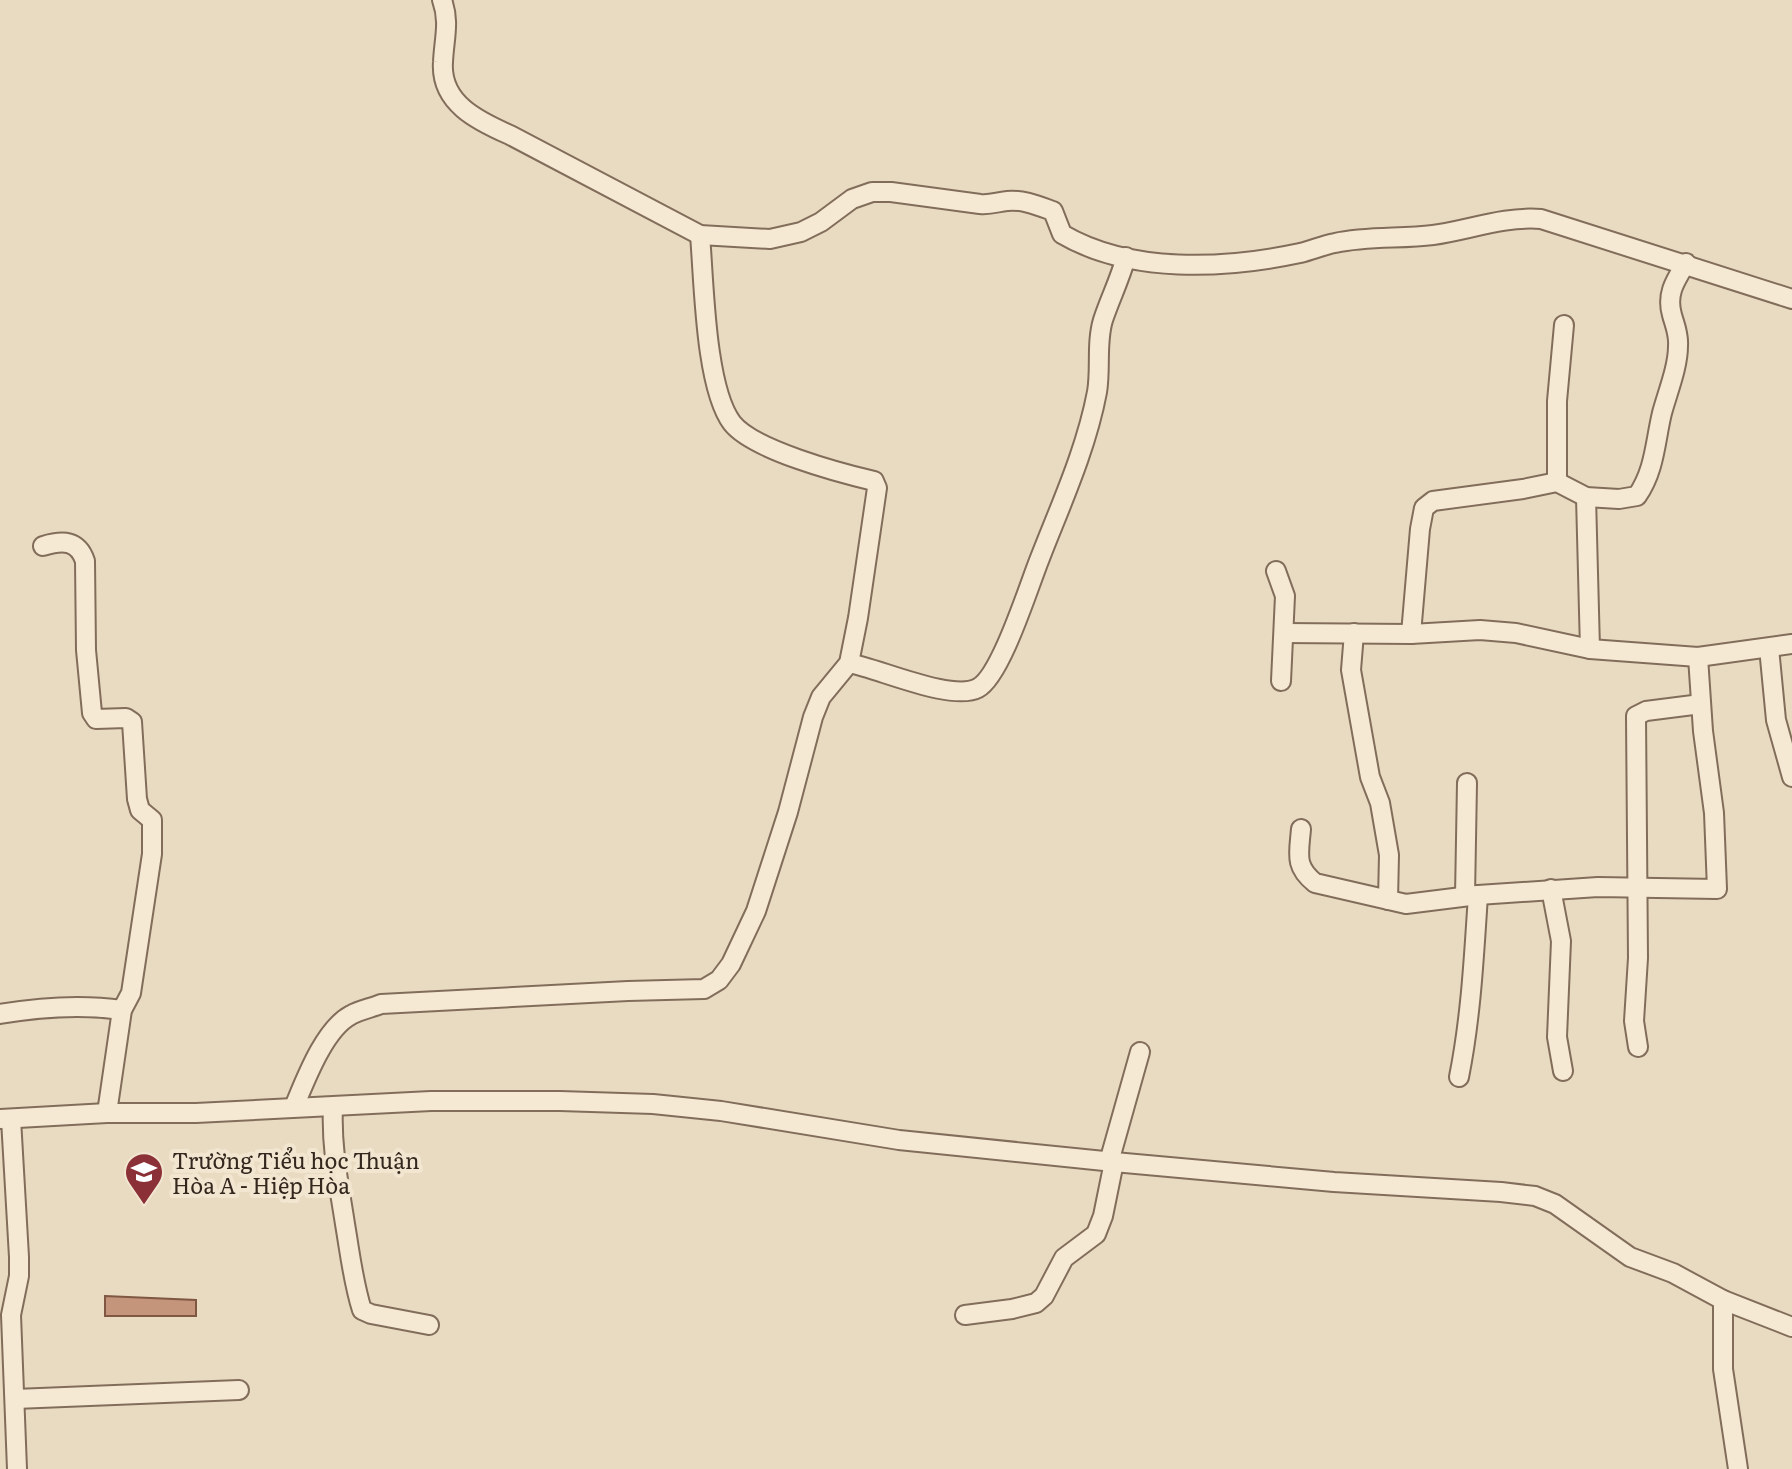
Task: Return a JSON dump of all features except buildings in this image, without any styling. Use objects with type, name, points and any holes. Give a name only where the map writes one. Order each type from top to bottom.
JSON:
[{"type":"street","points":[[442,0],[448,21],[442,66],[446,85],[461,108],[481,123],[510,135],[700,235],[770,239],[801,232],[821,222],[852,199],[872,192],[891,192],[980,204],[995,205],[1005,201],[1034,204],[1053,211],[1062,234],[1078,244],[1126,257],[1185,265],[1301,253],[1337,242],[1434,235],[1521,217],[1541,219],[1792,299]]},
{"type":"street","points":[[294,1107],[309,1070],[348,1016],[381,1004],[704,989],[711,987],[731,964],[756,911],[788,812],[813,717],[821,697],[849,663],[877,488],[874,481],[786,455],[732,423],[721,399],[711,359],[700,235]]},
{"type":"street","points":[[849,663],[876,669],[934,690],[978,688],[992,675],[1020,614],[1072,482],[1097,391],[1103,321],[1126,257]]},
{"type":"street","points":[[1411,634],[1420,529],[1424,508],[1433,501],[1557,482],[1586,497],[1619,499],[1637,496],[1646,483],[1678,350],[1678,334],[1669,301],[1671,287],[1686,263]]},
{"type":"street","points":[[1557,482],[1557,401],[1564,325]]},
{"type":"street","points":[[1586,497],[1590,649]]},
{"type":"street","points":[[43,546],[56,542],[73,543],[81,550],[85,561],[86,650],[92,713],[96,719],[126,718],[132,722],[137,799],[140,810],[152,820],[152,854],[131,993],[122,1010],[107,1113]]},
{"type":"street","points":[[1276,571],[1285,596],[1281,681]]},
{"type":"street","points":[[1284,633],[1411,634],[1480,630],[1516,633],[1590,649],[1698,657],[1792,644]]},
{"type":"street","points":[[1354,633],[1351,670],[1370,777],[1380,803],[1389,855],[1388,900]]},
{"type":"street","points":[[1769,648],[1776,720],[1792,777]]},
{"type":"street","points":[[1301,829],[1299,863],[1304,874],[1315,883],[1406,904],[1551,889],[1717,889],[1714,813],[1698,657]]},
{"type":"street","points":[[1638,1047],[1634,1021],[1638,958],[1636,716],[1646,711],[1701,704]]},
{"type":"street","points":[[1459,1077],[1465,1048],[1472,895],[1467,783]]},
{"type":"street","points":[[1551,889],[1561,941],[1557,1037],[1563,1071]]},
{"type":"street","points":[[0,1014],[90,1006],[122,1010]]},
{"type":"street","points":[[965,1315],[1036,1303],[1044,1296],[1064,1258],[1096,1234],[1103,1216],[1112,1162],[1140,1052]]},
{"type":"street","points":[[17,1469],[11,1315],[19,1267],[5,1119],[431,1101],[653,1104],[721,1111],[899,1140],[1275,1178],[1535,1196],[1572,1214],[1630,1257],[1673,1273],[1723,1300],[1792,1327]]},
{"type":"street","points":[[333,1107],[332,1138],[336,1170],[354,1287],[362,1310],[429,1325]]},
{"type":"street","points":[[1723,1300],[1723,1369],[1738,1469]]},
{"type":"street","points":[[15,1399],[239,1390]]},
{"type":"place","name":"Trường Tiểu học Thuận Hòa A - Hiệp Hòa","points":[[144,1206]]}]
